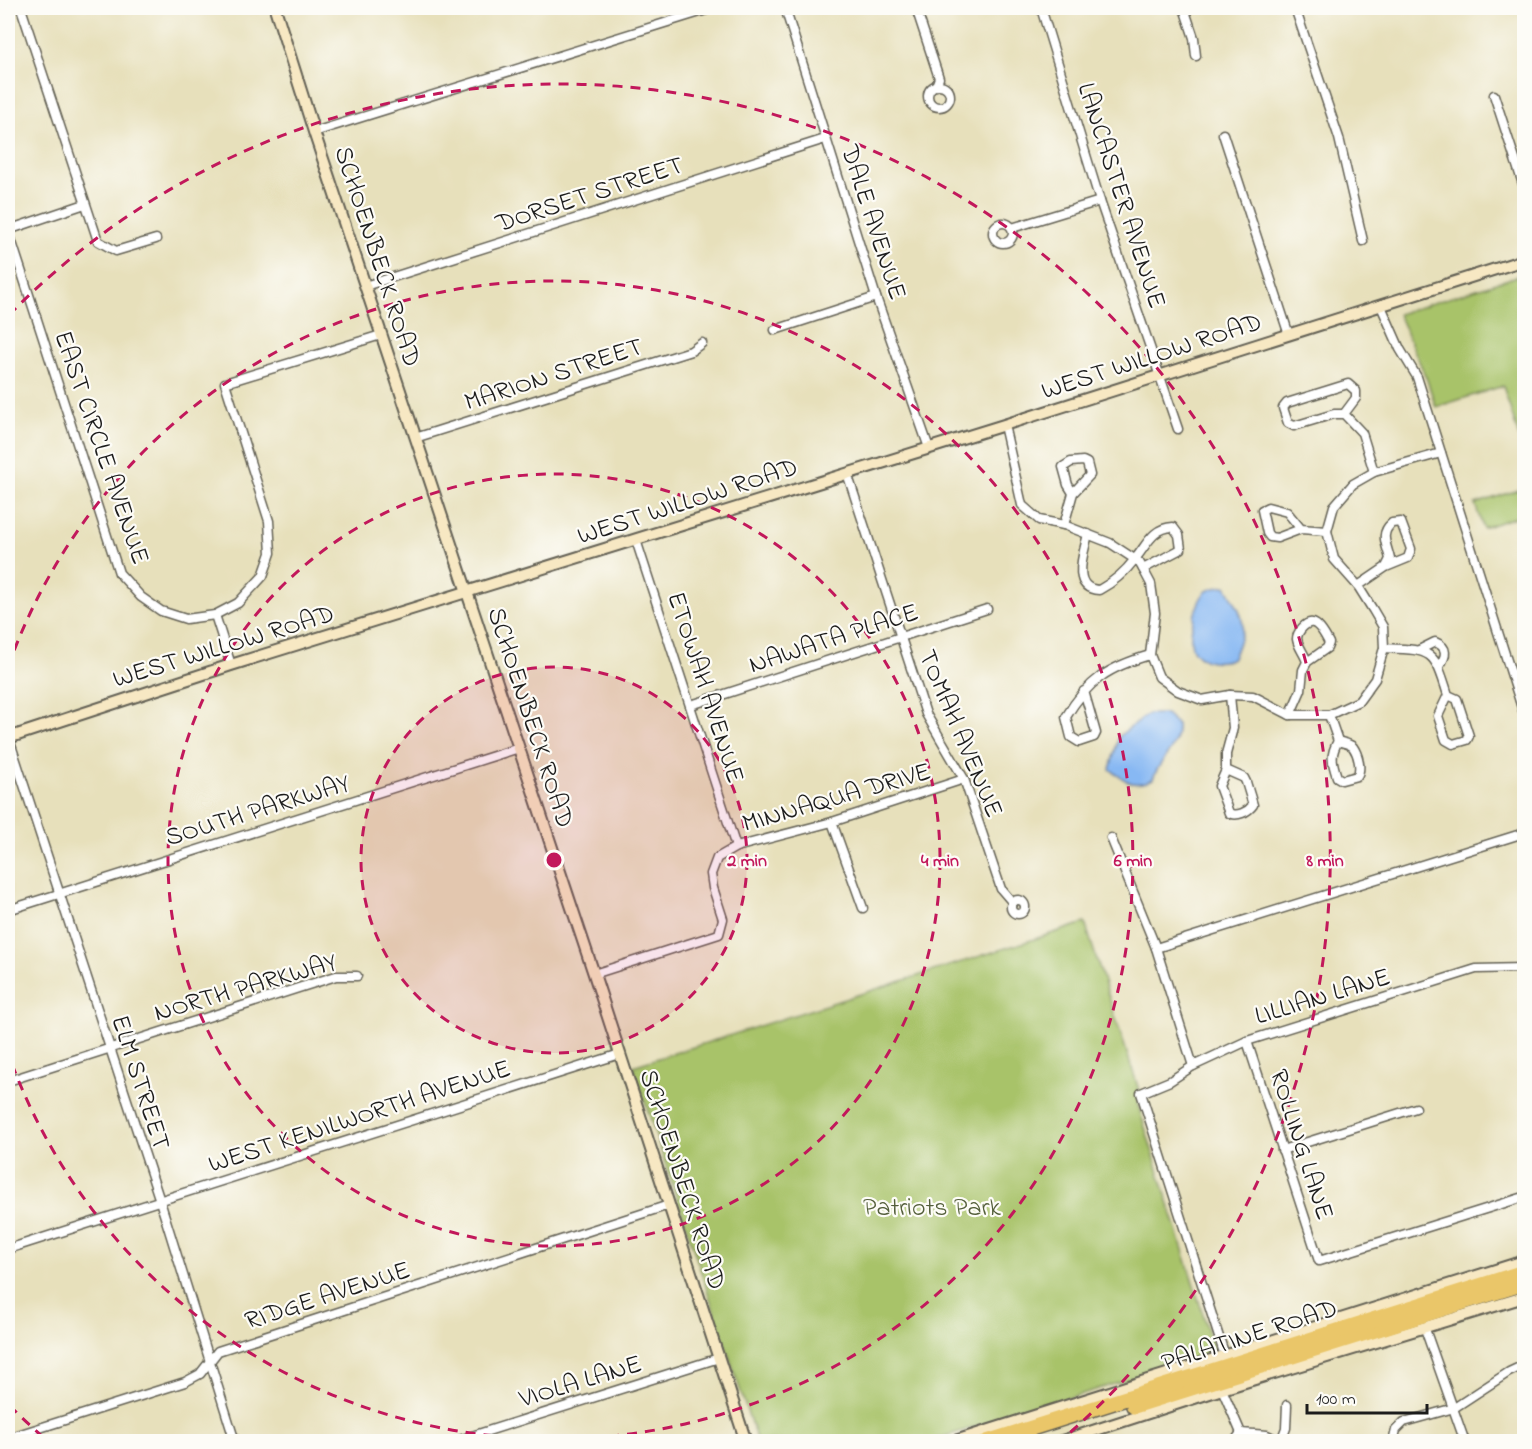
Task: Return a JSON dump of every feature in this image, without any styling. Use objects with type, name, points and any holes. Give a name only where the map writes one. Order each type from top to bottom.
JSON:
[{"type":"highway","name":"PALATINE ROAD","points":[[987,1442],[1524,1272]]},
{"type":"highway","name":"PALATINE ROAD","points":[[1019,1442],[1524,1283]]},
{"type":"highway","points":[[1104,1395],[1287,1347]]},
{"type":"street","points":[[21,8],[98,241],[116,251],[156,239]]},
{"type":"street","name":"SCHOENBECK ROAD","points":[[275,8],[746,1442]]},
{"type":"street","points":[[314,132],[713,8]]},
{"type":"street","name":"DALE AVENUE","points":[[786,8],[876,297],[929,448]]},
{"type":"street","points":[[916,8],[939,78],[936,86]]},
{"type":"street","name":"LANCASTER AVENUE","points":[[1041,8],[1100,201],[1178,429]]},
{"type":"street","points":[[1184,8],[1194,38],[1196,56]]},
{"type":"street","points":[[1295,8],[1338,138],[1363,240]]},
{"type":"street","points":[[1494,95],[1524,187]]},
{"type":"street","points":[[1223,134],[1289,335]]},
{"type":"street","name":"DORSET STREET","points":[[365,286],[825,139]]},
{"type":"street","points":[[1012,228],[1100,201]]},
{"type":"street","points":[[8,230],[85,204]]},
{"type":"street","name":"EAST CIRCLE AVENUE","points":[[8,230],[119,573],[141,597],[161,611],[186,619],[215,615]]},
{"type":"street","name":"WEST WILLOW ROAD","points":[[8,737],[1524,260]]},
{"type":"street","points":[[775,330],[876,297]]},
{"type":"street","points":[[1381,306],[1400,349],[1417,377],[1524,714]]},
{"type":"street","points":[[231,665],[215,615],[238,603],[263,576],[271,553],[269,521],[225,383],[381,335]]},
{"type":"street","name":"MARION STREET","points":[[415,438],[691,351],[702,343]]},
{"type":"street","points":[[1344,414],[1356,398],[1356,391],[1348,384],[1287,403],[1283,408],[1288,423],[1294,426],[1334,414],[1344,414],[1362,433],[1374,472]]},
{"type":"street","points":[[1004,425],[1022,505],[1039,520],[1064,525],[1110,543],[1135,560],[1143,569],[1151,584],[1155,613],[1150,656],[1159,677],[1178,691],[1202,700],[1230,695],[1253,696],[1290,715],[1329,715],[1359,701],[1375,679],[1384,648],[1383,627],[1358,586],[1334,559],[1327,531],[1334,506],[1353,484],[1374,472],[1441,453]]},
{"type":"street","name":"TOMAH AVENUE","points":[[847,473],[926,714],[964,779],[1001,889],[1013,903]]},
{"type":"street","points":[[1064,525],[1073,493]]},
{"type":"street","points":[[1301,529],[1287,512],[1268,507],[1262,510],[1270,537],[1277,538],[1301,529],[1327,531]]},
{"type":"street","points":[[1358,586],[1386,567],[1408,558],[1411,549],[1401,522],[1392,523],[1384,532],[1383,537],[1389,559],[1386,567]]},
{"type":"street","points":[[1088,534],[1081,576],[1083,584],[1089,589],[1099,590],[1135,560],[1147,542],[1160,530],[1173,527],[1177,530],[1182,545],[1181,549],[1143,569]]},
{"type":"street","name":"ETOWAH AVENUE","points":[[636,540],[692,705],[736,847]]},
{"type":"street","name":"NAWATA PLACE","points":[[692,705],[987,609]]},
{"type":"street","points":[[1290,715],[1301,690],[1303,670],[1307,662],[1327,648],[1329,643],[1316,624],[1312,623],[1299,631],[1297,636],[1307,662]]},
{"type":"street","points":[[1419,650],[1435,642],[1441,644],[1445,648],[1445,654],[1439,666]]},
{"type":"street","points":[[1384,648],[1419,650],[1436,661],[1448,695],[1438,716],[1446,740],[1453,744],[1467,740],[1469,736],[1457,699],[1448,695]]},
{"type":"street","points":[[1084,691],[1096,733],[1094,737],[1079,742],[1071,737],[1066,717],[1084,691],[1091,683],[1119,665],[1150,656]]},
{"type":"street","points":[[1226,770],[1244,778],[1252,805],[1248,811],[1232,814],[1227,809],[1219,786],[1226,770],[1226,754],[1233,728],[1230,695]]},
{"type":"street","points":[[1329,715],[1338,741],[1331,760],[1337,777],[1342,780],[1357,776],[1360,767],[1355,750],[1348,744],[1338,741]]},
{"type":"street","name":"ELM STREET","points":[[8,737],[57,894],[160,1202],[235,1442]]},
{"type":"street","name":"SOUTH PARKWAY","points":[[8,910],[519,748]]},
{"type":"street","name":"MINNAQUA DRIVE","points":[[594,974],[719,934],[723,920],[711,874],[717,858],[736,847],[832,822],[964,779]]},
{"type":"street","points":[[832,822],[862,908]]},
{"type":"street","points":[[1156,948],[1524,832]]},
{"type":"street","points":[[1111,838],[1156,948],[1193,1066]]},
{"type":"street","name":"LILLIAN LANE","points":[[1226,1356],[1141,1093],[1170,1081],[1193,1066],[1246,1041],[1476,969],[1524,968]]},
{"type":"street","name":"NORTH PARKWAY","points":[[8,1081],[336,976],[357,976]]},
{"type":"street","name":"ROLLING LANE","points":[[1246,1041],[1319,1261],[1524,1197]]},
{"type":"street","name":"WEST KENILWORTH AVENUE","points":[[8,1249],[620,1053]]},
{"type":"street","points":[[1282,1150],[1416,1108]]},
{"type":"street","name":"RIDGE AVENUE","points":[[8,1437],[185,1382],[200,1374],[218,1351],[669,1205]]},
{"type":"street","points":[[952,1442],[1524,1261]]},
{"type":"street","points":[[1059,1442],[1222,1389],[1524,1297]]},
{"type":"street","points":[[1425,1329],[1465,1442]]},
{"type":"street","name":"VIOLA LANE","points":[[453,1442],[719,1358]]},
{"type":"street","points":[[1393,1442],[1396,1430],[1404,1422],[1454,1408],[1509,1372],[1524,1365]]},
{"type":"street","points":[[1222,1389],[1241,1433]]},
{"type":"street","points":[[1241,1433],[1267,1435],[1281,1441],[1286,1428],[1287,1405]]},
{"type":"street","points":[[1234,1442],[1241,1433]]},
{"type":"green space","points":[[1524,274],[1524,453],[1503,386],[1436,407],[1426,377],[1398,314]]},
{"type":"green space","points":[[1524,488],[1524,514],[1483,528],[1475,504]]},
{"type":"green space","points":[[1524,552],[1524,611],[1518,588],[1518,574]]},
{"type":"green space","name":"Patriots Park","points":[[1085,923],[1138,1087],[1138,1105],[1215,1353],[930,1441],[757,1441],[633,1066]]},
{"type":"water","points":[[1226,586],[1241,614],[1241,636],[1233,658],[1210,661],[1199,656],[1192,647],[1191,634],[1194,618],[1199,601],[1207,591]]},
{"type":"water","points":[[1148,714],[1166,714],[1177,724],[1177,733],[1172,747],[1153,779],[1140,783],[1130,782],[1110,769],[1119,736]]}]
